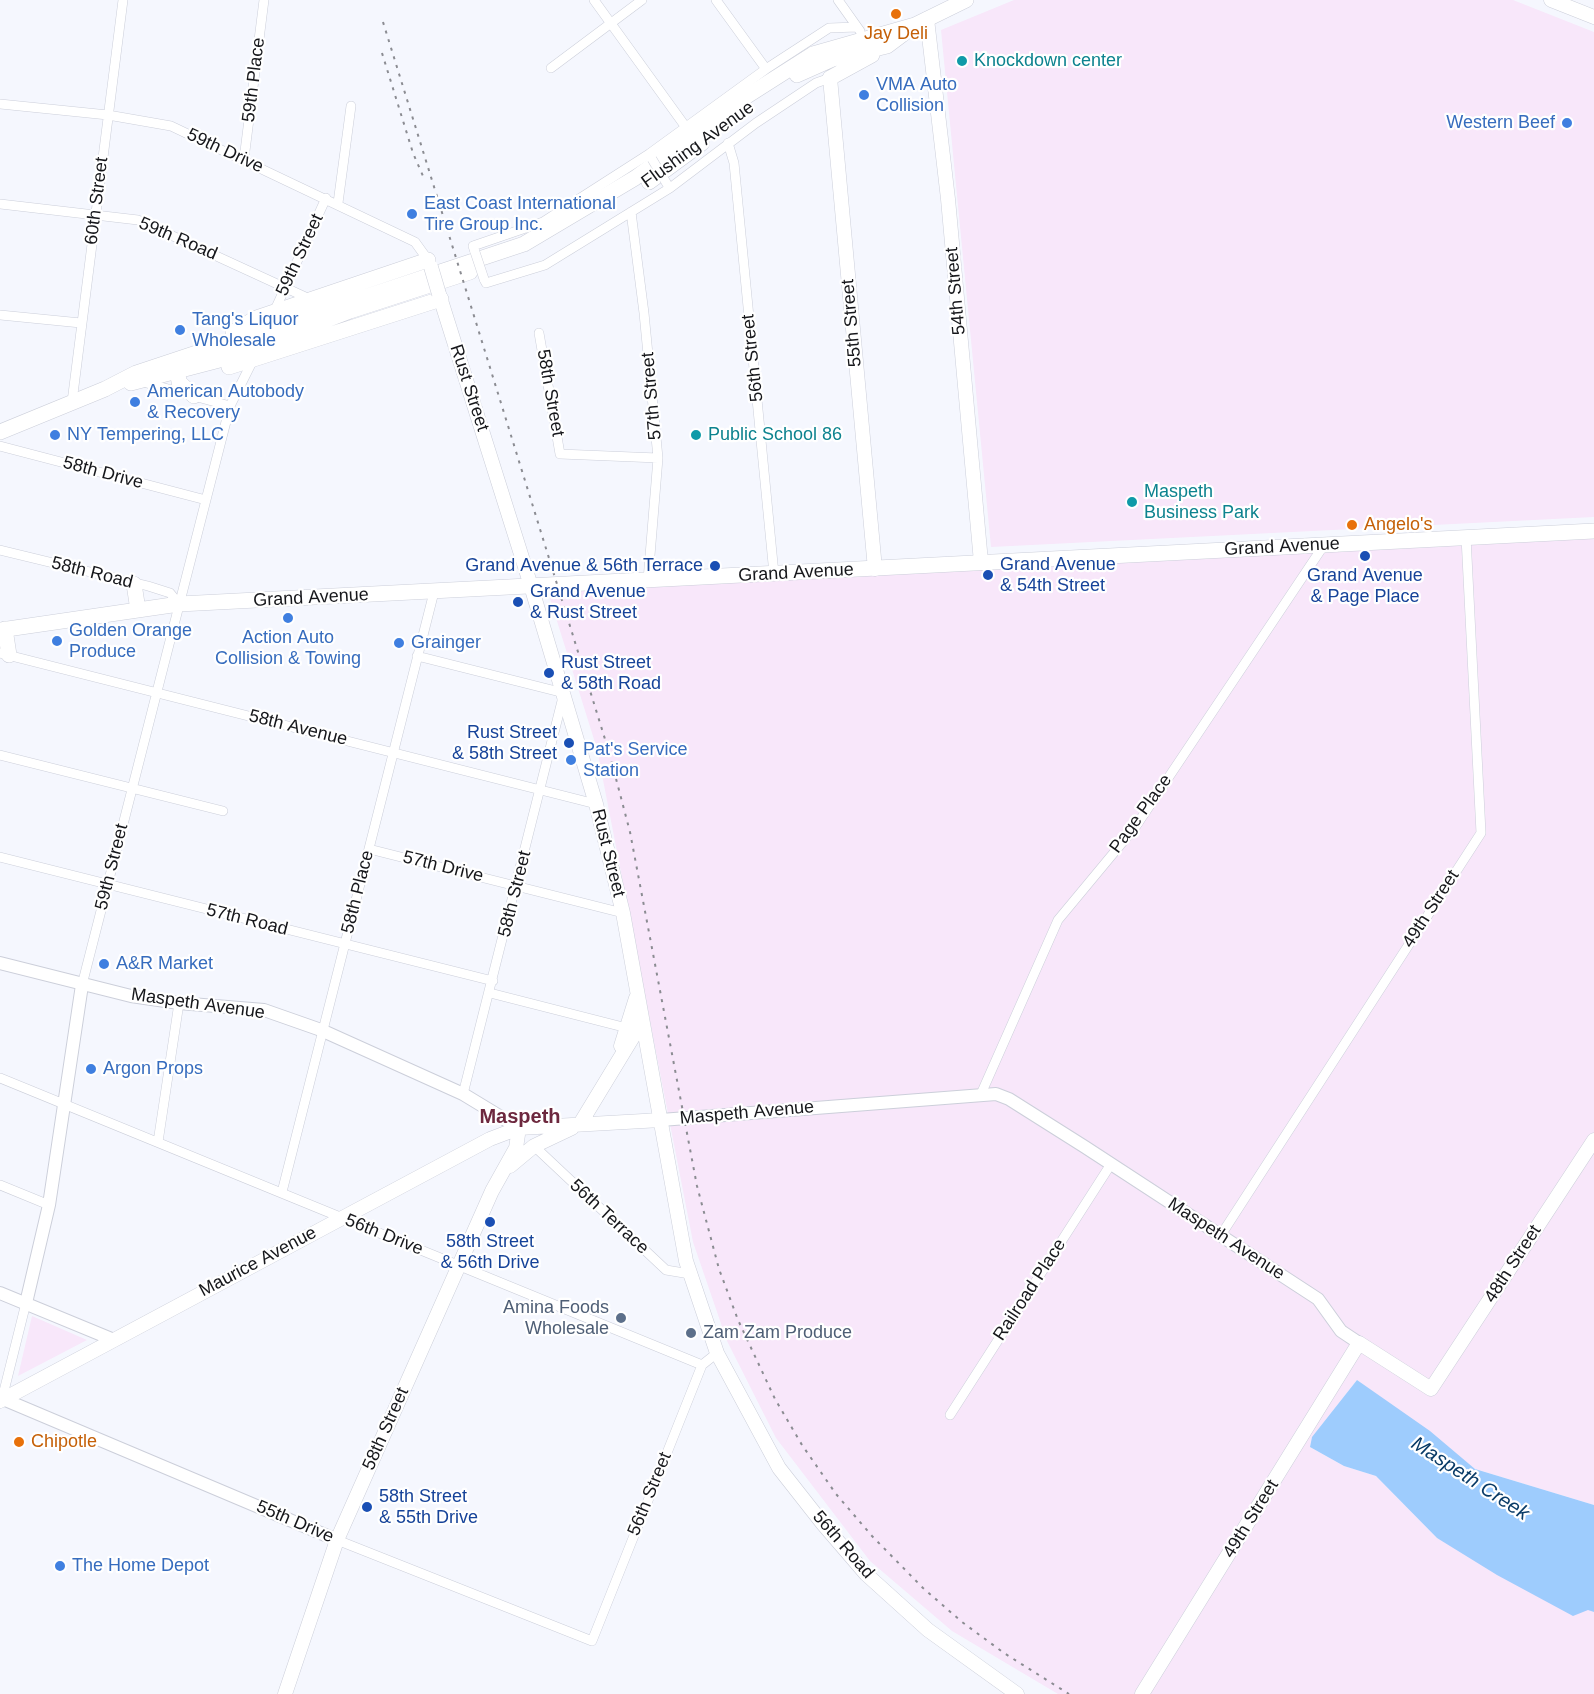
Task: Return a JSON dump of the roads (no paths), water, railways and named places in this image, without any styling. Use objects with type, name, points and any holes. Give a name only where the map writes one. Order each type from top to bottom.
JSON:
[{"type":"main road","name":"Flushing Avenue","points":[[0,432],[105,389],[136,373],[177,366],[202,366],[350,311],[541,246],[676,165],[748,108],[810,67],[887,46],[921,22],[963,0]]},
{"type":"main road","points":[[1551,0],[1594,17]]},
{"type":"main road","name":"Flushing Avenue","points":[[105,389],[139,381],[177,366],[210,347],[532,240],[644,173],[789,68],[813,54],[867,40],[921,22]]},
{"type":"main road","name":"54th Street","points":[[921,22],[948,199],[981,562]]},
{"type":"main road","points":[[830,78],[887,46]]},
{"type":"main road","name":"55th Street","points":[[830,78],[876,569]]},
{"type":"main road","points":[[210,347],[256,318],[429,264]]},
{"type":"main road","name":"Rust Street","points":[[429,264],[531,586],[596,804],[623,913],[690,1274],[717,1353]]},
{"type":"main road","points":[[202,366],[222,368],[254,359],[440,296]]},
{"type":"main road","points":[[177,366],[179,382],[194,396]]},
{"type":"main road","name":"Grand Avenue","points":[[2,630],[179,604],[1594,531]]},
{"type":"main road","points":[[134,584],[138,610]]},
{"type":"main road","points":[[2,630],[4,654]]},
{"type":"main road","points":[[615,1065],[637,996]]},
{"type":"main road","points":[[580,1124],[642,1022]]},
{"type":"main road","name":"Maspeth Avenue","points":[[519,1128],[661,1120]]},
{"type":"main road","name":"58th Street","points":[[504,1171],[534,1146],[580,1124]]},
{"type":"main road","name":"58th Street","points":[[285,1694],[336,1540],[492,1191],[516,1148],[519,1128]]},
{"type":"main road","name":"Maurice Avenue","points":[[1,1400],[489,1139],[519,1128]]},
{"type":"main road","name":"48th Street","points":[[1431,1389],[1594,1140]]},
{"type":"main road","name":"Maspeth Avenue","points":[[1359,1343],[1431,1389]]},
{"type":"main road","name":"49th Street","points":[[1142,1694],[1359,1343]]},
{"type":"main road","name":"56th Road","points":[[717,1353],[779,1468],[823,1524],[866,1574],[928,1630],[1008,1692]]},
{"type":"street","name":"60th Street","points":[[72,402],[123,0]]},
{"type":"street","name":"59th Place","points":[[244,159],[264,0]]},
{"type":"street","points":[[594,0],[685,126]]},
{"type":"street","points":[[551,68],[642,0]]},
{"type":"street","points":[[716,0],[766,69]]},
{"type":"street","points":[[838,0],[867,40]]},
{"type":"street","name":"Flushing Avenue","points":[[830,78],[797,95],[669,186],[544,265],[486,283],[473,246],[543,222],[651,157],[685,126],[766,69],[830,28],[858,27]]},
{"type":"street","name":"59th Drive","points":[[0,104],[108,115],[171,126],[338,203],[415,242],[429,264]]},
{"type":"street","name":"59th Street","points":[[338,203],[351,106]]},
{"type":"street","name":"56th Street","points":[[728,143],[734,163],[774,574]]},
{"type":"street","points":[[651,157],[669,186]]},
{"type":"street","name":"59th Street","points":[[274,312],[326,198]]},
{"type":"street","name":"59th Road","points":[[0,204],[138,220],[312,300]]},
{"type":"street","name":"57th Street","points":[[630,212],[644,313],[658,458],[648,580]]},
{"type":"street","points":[[0,315],[81,323]]},
{"type":"street","name":"58th Street","points":[[539,333],[560,454],[658,458]]},
{"type":"street","name":"59th Street","points":[[1,1400],[49,1205],[82,985],[230,406],[261,345]]},
{"type":"street","points":[[139,381],[230,406]]},
{"type":"street","name":"58th Drive","points":[[0,446],[206,500]]},
{"type":"street","name":"49th Street","points":[[1221,1235],[1481,833],[1466,537]]},
{"type":"street","name":"Page Place","points":[[981,1094],[1058,920],[1136,826],[1324,545]]},
{"type":"street","name":"58th Road","points":[[0,550],[170,593],[179,604]]},
{"type":"street","name":"58th Place","points":[[282,1192],[321,1030],[434,592]]},
{"type":"street","name":"58th Avenue","points":[[4,654],[596,804]]},
{"type":"street","points":[[417,656],[564,693]]},
{"type":"street","name":"58th Street","points":[[463,1094],[494,981],[564,693]]},
{"type":"street","points":[[0,755],[223,811]]},
{"type":"street","name":"57th Drive","points":[[369,849],[623,913]]},
{"type":"street","name":"57th Road","points":[[0,857],[494,981]]},
{"type":"street","name":"Maspeth Avenue","points":[[0,963],[82,985],[180,1003],[264,1010],[321,1030],[463,1094],[519,1128]]},
{"type":"street","points":[[490,993],[627,1028]]},
{"type":"street","points":[[158,1142],[180,1003]]},
{"type":"street","name":"56th Drive","points":[[0,1078],[702,1365]]},
{"type":"street","name":"Maspeth Avenue","points":[[661,1120],[996,1094],[1009,1099],[1318,1299],[1341,1331],[1359,1343]]},
{"type":"street","name":"56th Terrace","points":[[534,1146],[666,1270],[690,1274]]},
{"type":"street","name":"Railroad Place","points":[[950,1415],[1111,1164]]},
{"type":"street","points":[[0,1185],[49,1205]]},
{"type":"street","points":[[0,1293],[114,1340]]},
{"type":"street","name":"56th Street","points":[[592,1641],[702,1365],[717,1353]]},
{"type":"street","name":"55th Drive","points":[[1,1400],[336,1540],[592,1641]]},
{"type":"water","name":"Maspeth Creek","points":[[1357,1380],[1430,1431],[1475,1469],[1594,1505],[1594,1612],[1588,1610],[1573,1616],[1497,1575],[1437,1538],[1376,1476],[1344,1466],[1310,1447],[1312,1437]]},
{"type":"railway","points":[[383,22],[609,752],[630,832],[697,1186],[719,1269],[738,1320],[775,1399],[802,1445],[836,1494],[872,1536],[923,1588],[962,1622],[1004,1653],[1069,1694]]},
{"type":"railway","points":[[382,53],[413,153],[423,176]]},
{"type":"place","name":"Jay Deli","points":[[896,14]]},
{"type":"place","name":"Knockdown center","points":[[962,61]]},
{"type":"place","name":"VMA Auto Collision","points":[[864,95]]},
{"type":"place","name":"Western Beef","points":[[1567,123]]},
{"type":"place","name":"East Coast International Tire Group Inc.","points":[[412,214]]},
{"type":"place","name":"Tang's Liquor Wholesale","points":[[180,330]]},
{"type":"place","name":"American Autobody & Recovery","points":[[135,402]]},
{"type":"place","name":"NY Tempering, LLC","points":[[55,435]]},
{"type":"place","name":"Public School 86","points":[[696,435]]},
{"type":"place","name":"Maspeth Business Park","points":[[1132,502]]},
{"type":"place","name":"Angelo's","points":[[1352,525]]},
{"type":"place","name":"Grand Avenue & Page Place","points":[[1365,556]]},
{"type":"place","name":"Grand Avenue & 56th Terrace","points":[[715,566]]},
{"type":"place","name":"Grand Avenue & 54th Street","points":[[988,575]]},
{"type":"place","name":"Grand Avenue & Rust Street","points":[[518,602]]},
{"type":"place","name":"Action Auto Collision & Towing","points":[[288,618]]},
{"type":"place","name":"Golden Orange Produce","points":[[57,641]]},
{"type":"place","name":"Grainger","points":[[399,643]]},
{"type":"place","name":"Rust Street & 58th Road","points":[[549,673]]},
{"type":"place","name":"Rust Street & 58th Street","points":[[569,743]]},
{"type":"place","name":"Pat's Service Station","points":[[571,760]]},
{"type":"place","name":"A&R Market","points":[[104,964]]},
{"type":"place","name":"Argon Props","points":[[91,1069]]},
{"type":"place","name":"58th Street & 56th Drive","points":[[490,1222]]},
{"type":"place","name":"Amina Foods Wholesale","points":[[621,1318]]},
{"type":"place","name":"Zam Zam Produce","points":[[691,1333]]},
{"type":"place","name":"Chipotle","points":[[19,1442]]},
{"type":"place","name":"58th Street & 55th Drive","points":[[367,1507]]},
{"type":"place","name":"The Home Depot","points":[[60,1566]]},
{"type":"district","name":"Maspeth","points":[[520,1117]]}]
